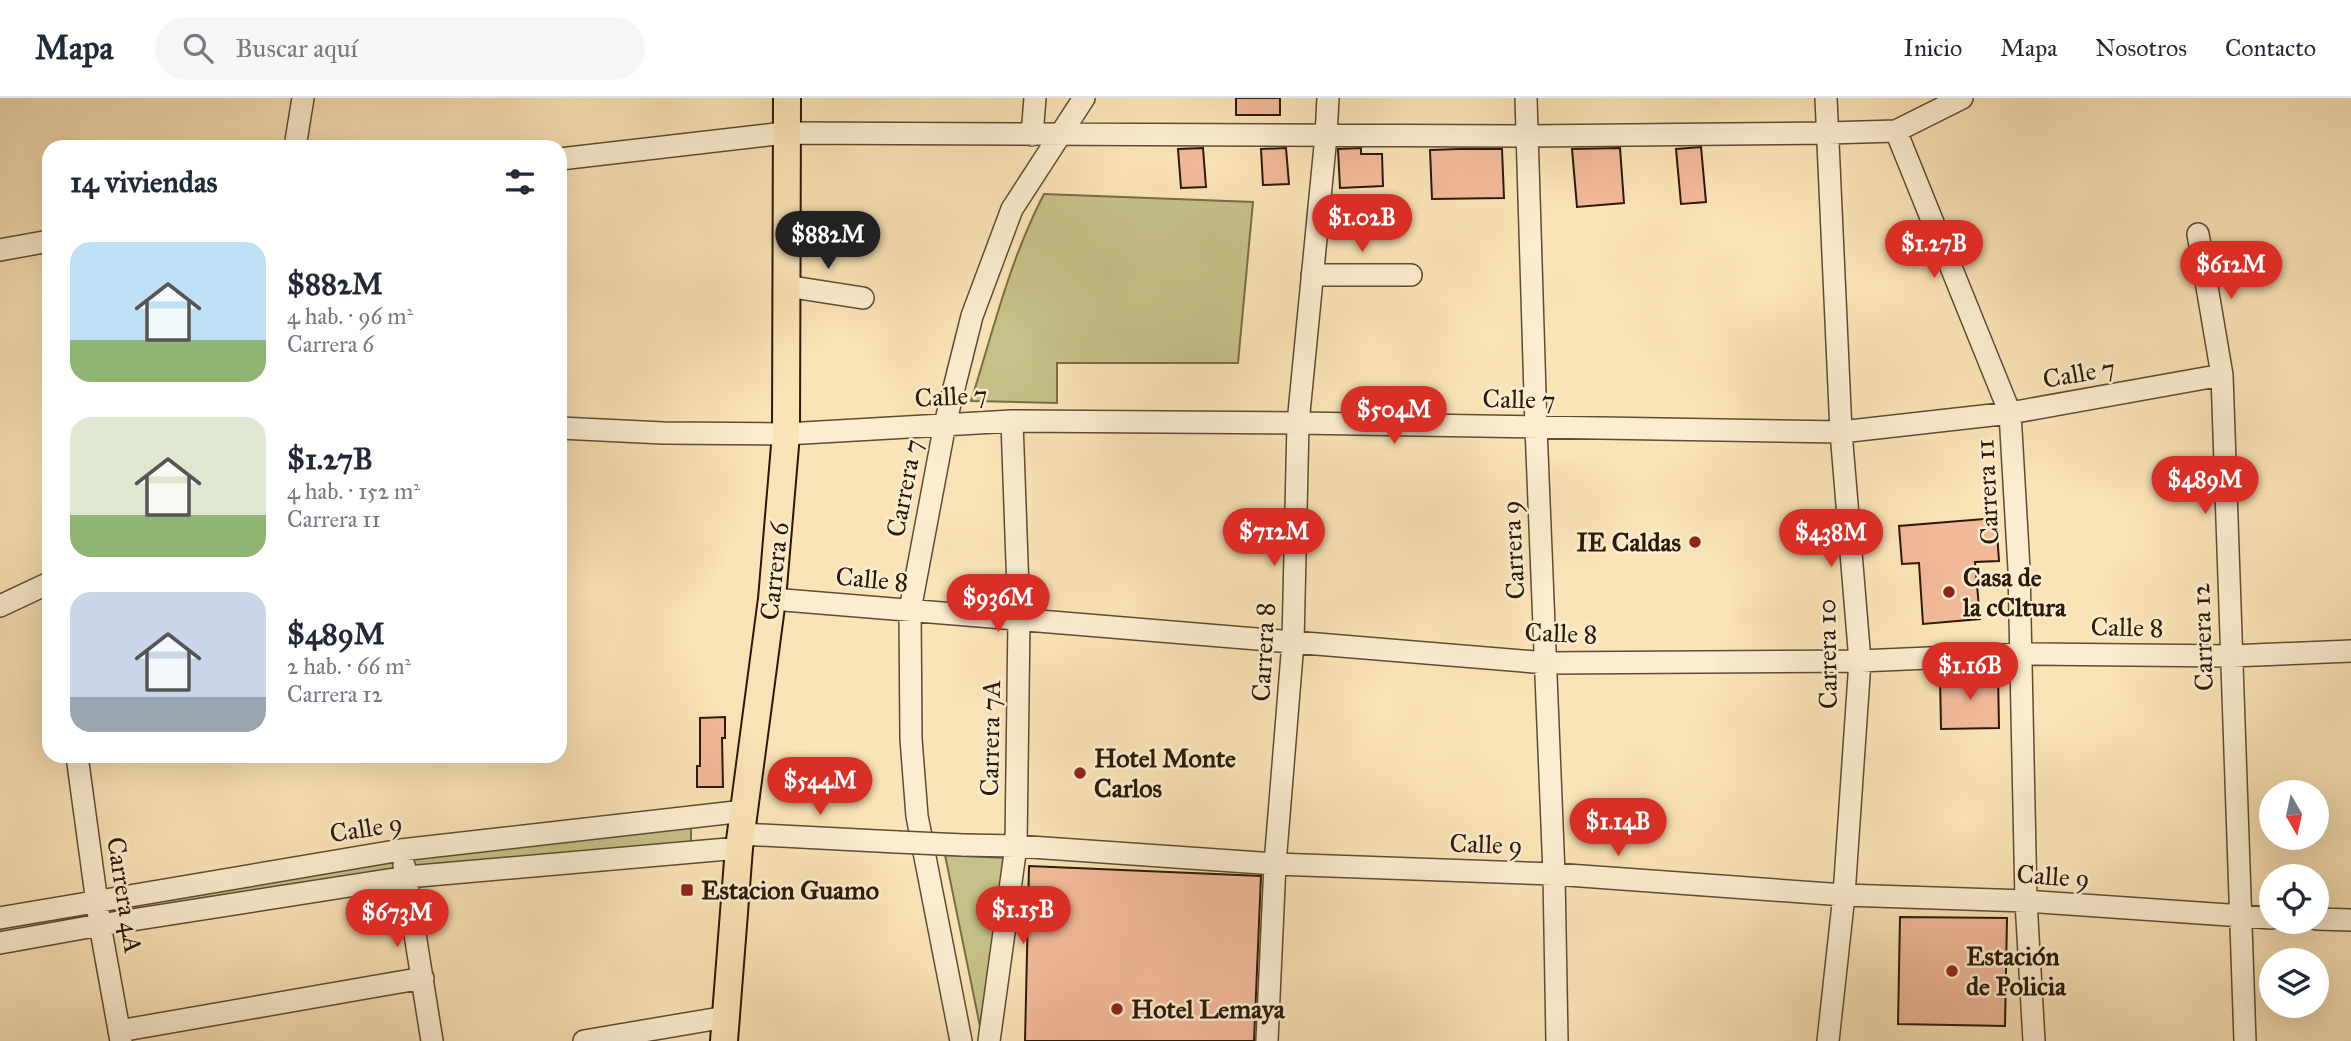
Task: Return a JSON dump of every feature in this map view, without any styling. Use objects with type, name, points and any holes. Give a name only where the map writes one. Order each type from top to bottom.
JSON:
[{"type":"main road","name":"Carrera 6","points":[[725,1029],[741,831],[772,599],[786,434],[787,98]]},
{"type":"street","points":[[296,140],[303,98]]},
{"type":"street","points":[[1032,135],[1035,98]]},
{"type":"street","name":"Carrera 7","points":[[961,1041],[917,816],[911,740],[910,610],[945,424],[972,316],[1012,209],[1084,98]]},
{"type":"street","name":"Carrera 8","points":[[1267,1041],[1275,864],[1293,642],[1298,423],[1328,98]]},
{"type":"street","name":"Carrera 9","points":[[1527,98],[1536,428],[1554,874],[1556,1041]]},
{"type":"street","name":"Carrera 10","points":[[1826,98],[1842,432],[1860,661],[1844,895],[1828,1041]]},
{"type":"street","points":[[567,158],[785,133],[1527,136],[1896,131],[1962,98]]},
{"type":"street","name":"Carrera 11","points":[[1896,131],[2010,413],[2021,654],[2026,901],[2034,1041]]},
{"type":"street","name":"Carrera 12","points":[[2198,234],[2222,375],[2245,1041]]},
{"type":"street","points":[[0,250],[42,242]]},
{"type":"street","points":[[1312,275],[1411,275]]},
{"type":"street","points":[[786,286],[863,298]]},
{"type":"street","name":"Calle 7","points":[[567,428],[663,433],[786,434],[1012,421],[1842,432],[2010,413],[2222,375]]},
{"type":"street","name":"Carrera 7A","points":[[989,1041],[1016,846],[1019,619],[1012,421]]},
{"type":"street","points":[[0,606],[42,586]]},
{"type":"street","name":"Calle 8","points":[[772,599],[1547,663],[1860,661],[2021,654],[2231,656],[2351,651]]},
{"type":"street","name":"Carrera 4A","points":[[78,763],[100,925],[120,1036]]},
{"type":"street","name":"Calle 9","points":[[0,943],[407,877],[741,831]]},
{"type":"street","name":"Calle 9","points":[[0,918],[401,850],[741,831],[1275,864],[1554,874],[1844,895],[2026,901],[2259,918]]},
{"type":"street","points":[[401,850],[432,1041]]},
{"type":"street","points":[[2329,919],[2351,919]]},
{"type":"street","points":[[120,1036],[423,978]]},
{"type":"street","points":[[584,1041],[725,1029]]},
{"type":"shaded area","points":[[1044,194],[1253,202],[1238,363],[1057,363],[1057,403],[971,401],[1021,244]]},
{"type":"shaded area","points":[[691,824],[691,846],[411,873],[410,854]]},
{"type":"shaded area","points":[[945,855],[1006,858],[983,1041]]},
{"type":"shaded area","points":[[395,857],[399,874],[116,919],[114,904]]},
{"type":"shaded area","points":[[84,907],[86,923],[0,938],[0,922]]},
{"type":"building","points":[[1236,98],[1280,98],[1280,115],[1236,115]]},
{"type":"building","points":[[1701,147],[1706,202],[1681,204],[1676,149]]},
{"type":"building","points":[[1203,148],[1206,187],[1181,188],[1178,149]]},
{"type":"building","points":[[1286,148],[1289,184],[1263,185],[1261,149]]},
{"type":"building","points":[[1361,148],[1361,154],[1382,154],[1383,186],[1340,188],[1338,149]]},
{"type":"building","points":[[1620,148],[1624,203],[1577,207],[1572,149]]},
{"type":"building","points":[[1502,149],[1504,198],[1432,199],[1430,150]]},
{"type":"building","name":"Casa de la cCltura","points":[[1996,518],[1999,561],[1975,562],[1980,619],[1923,624],[1919,563],[1902,564],[1899,526]]},
{"type":"building","points":[[1998,674],[1999,728],[1941,729],[1940,676]]},
{"type":"building","points":[[725,717],[725,738],[722,738],[723,787],[697,787],[700,718]]},
{"type":"building","points":[[1029,866],[1261,876],[1254,1041],[1025,1041]]},
{"type":"building","name":"Estación de Policia","points":[[1900,917],[2007,918],[2005,1026],[1898,1024]]},
{"type":"place","name":"IE Caldas","points":[[1695,542]]},
{"type":"place","name":"Casa de la cCltura","points":[[1949,592]]},
{"type":"place","name":"Hotel Monte Carlos","points":[[1080,773]]},
{"type":"place","name":"Estacion Guamo","points":[[687,890]]},
{"type":"place","name":"Estación de Policia","points":[[1952,971]]},
{"type":"place","name":"Hotel Lemaya","points":[[1117,1009]]}]
